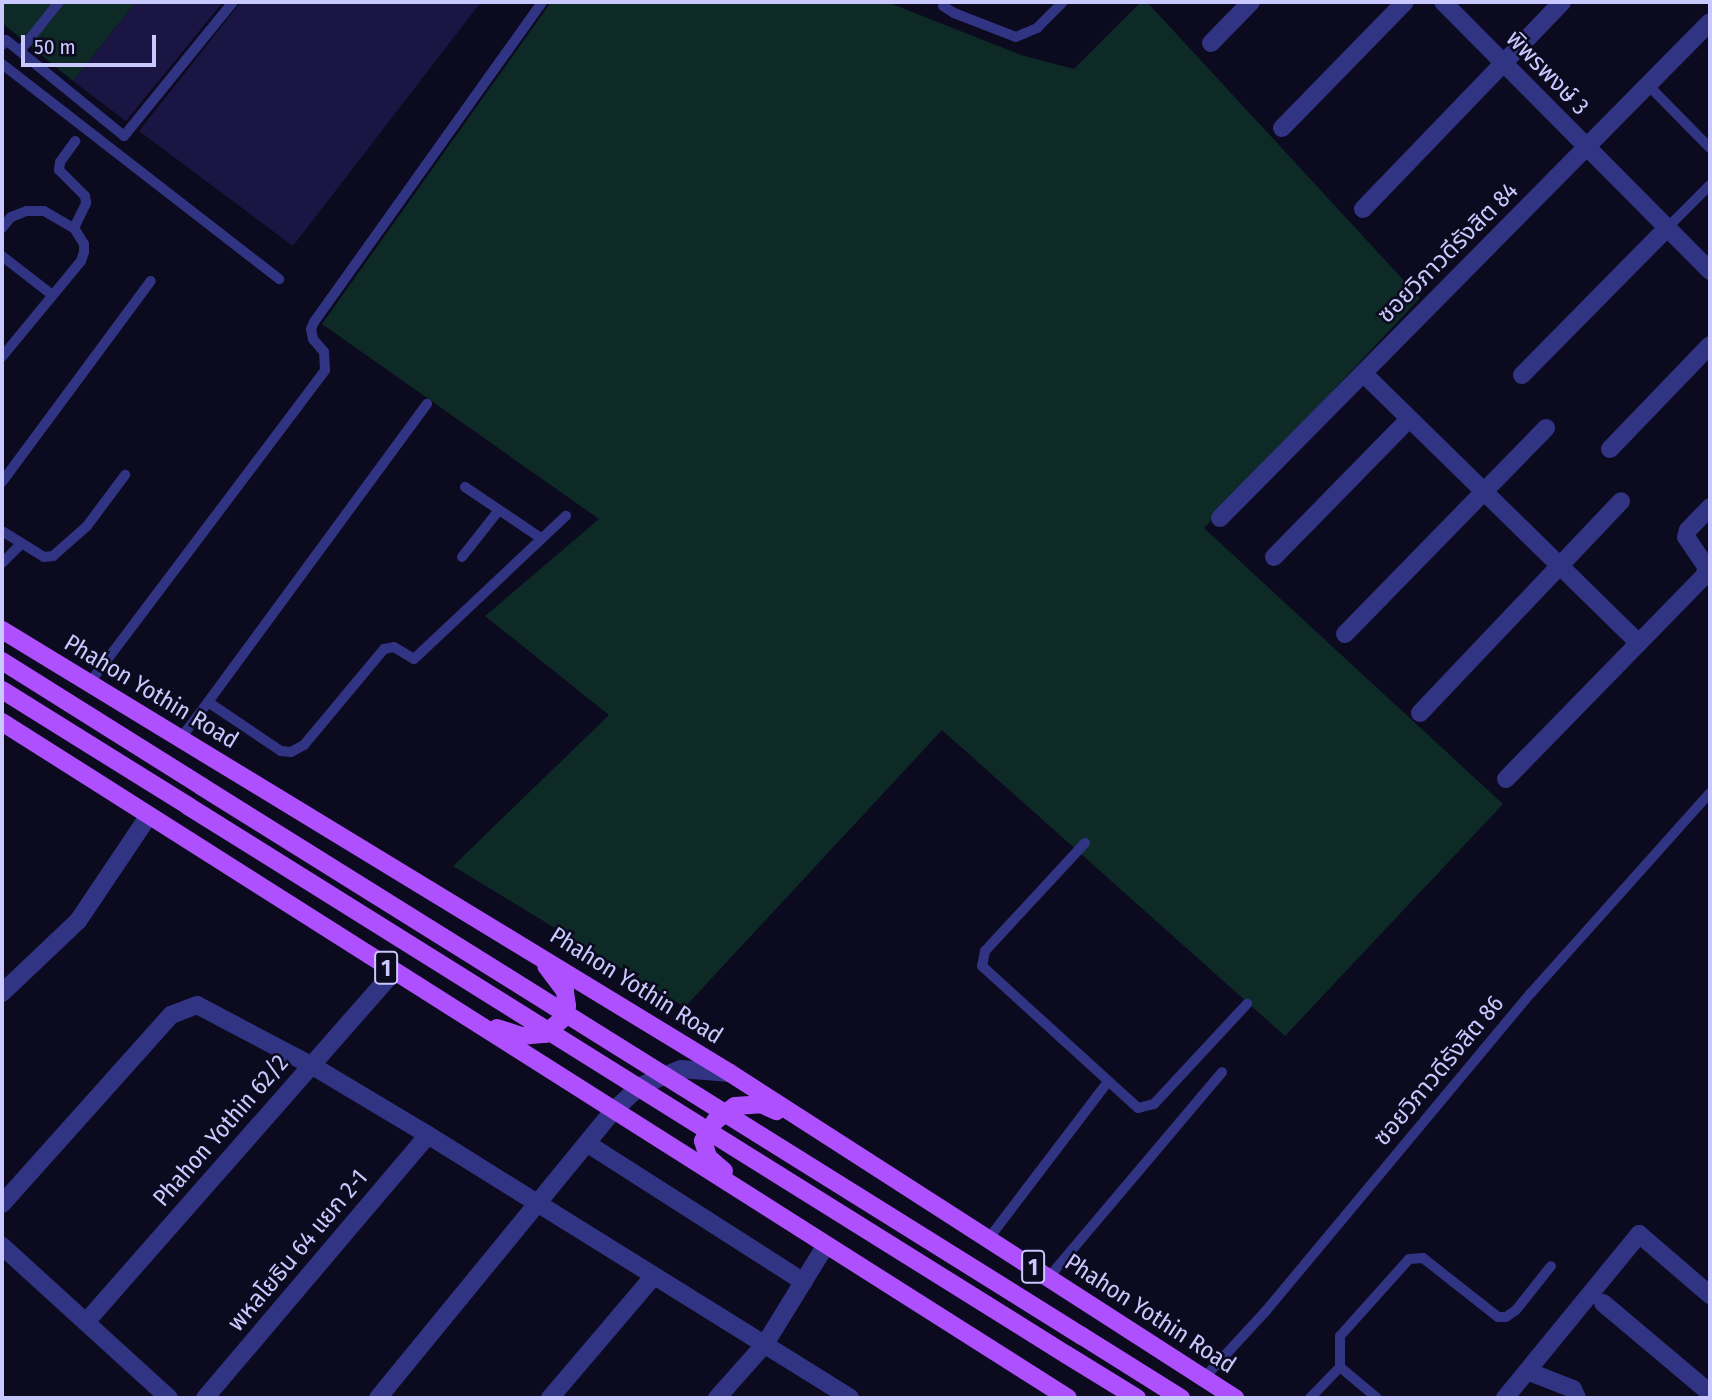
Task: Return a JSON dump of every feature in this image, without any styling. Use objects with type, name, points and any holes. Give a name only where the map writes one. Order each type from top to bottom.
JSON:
[{"type":"main road","name":"Phahon Yothin Road","points":[[2,630],[88,685],[496,928],[730,1073],[1235,1398]]},
{"type":"main road","name":"Phahon Yothin Road","points":[[2,661],[1181,1398]]},
{"type":"main road","points":[[2,690],[1137,1398]]},
{"type":"main road","name":"1","points":[[2,722],[612,1112],[1068,1398]]},
{"type":"main road","points":[[449,1006],[521,1036],[545,1034],[562,1019],[567,1006],[565,991],[559,979],[496,928]]},
{"type":"main road","points":[[773,1212],[708,1157],[703,1142],[715,1121],[735,1105],[761,1104],[829,1137]]},
{"type":"street","points":[[1211,43],[1251,2]]},
{"type":"street","points":[[1282,128],[1405,2]]},
{"type":"street","name":"พิพรพงษ์ 3","points":[[1443,2],[1710,271]]},
{"type":"street","points":[[1363,209],[1562,2]]},
{"type":"street","name":"ซอยวิภาวดีรังสิต 84","points":[[1220,518],[1710,22]]},
{"type":"street","points":[[1522,375],[1667,228]]},
{"type":"street","points":[[1610,449],[1710,345]]},
{"type":"street","points":[[1363,373],[1483,494],[1638,642]]},
{"type":"street","points":[[1274,557],[1408,420]]},
{"type":"street","points":[[1345,634],[1546,428]]},
{"type":"street","points":[[1420,713],[1621,501]]},
{"type":"street","points":[[1506,779],[1704,576],[1707,568],[1686,537],[1688,530],[1710,507]]},
{"type":"street","points":[[2,993],[78,921],[148,817]]},
{"type":"street","name":"Phahon Yothin 62/2","points":[[86,1322],[393,972]]},
{"type":"street","points":[[2,1204],[178,1010],[197,1005],[311,1065],[428,1135],[850,1398]]},
{"type":"street","points":[[378,1398],[612,1112],[640,1086],[681,1069],[730,1073]]},
{"type":"street","name":"พหลโยธิน 64 แยก 2-1","points":[[205,1398],[428,1135]]},
{"type":"street","points":[[588,1144],[804,1282]]},
{"type":"street","points":[[1510,1397],[1527,1371],[1639,1234],[1710,1294]]},
{"type":"street","points":[[718,1398],[765,1344],[826,1245]]},
{"type":"street","points":[[2,1246],[164,1397]]},
{"type":"street","points":[[550,1398],[654,1276]]},
{"type":"street","points":[[1604,1303],[1710,1393]]},
{"type":"street","points":[[1527,1371],[1573,1389],[1577,1398]]},
{"type":"lane","points":[[20,51],[59,2]]},
{"type":"lane","points":[[2,44],[6,40],[124,136],[233,2]]},
{"type":"lane","points":[[88,685],[326,370],[324,352],[313,339],[314,322],[542,2]]},
{"type":"lane","points":[[943,6],[963,17],[1016,37],[1037,28],[1063,2]]},
{"type":"lane","points":[[2,64],[279,279]]},
{"type":"lane","points":[[1648,85],[1710,148]]},
{"type":"lane","points":[[74,228],[86,204],[85,196],[59,170],[60,162],[75,141]]},
{"type":"lane","points":[[1667,228],[1710,185]]},
{"type":"lane","points":[[2,228],[10,217],[27,211],[44,211],[74,228],[84,244],[85,252],[81,261],[2,355]]},
{"type":"lane","points":[[2,256],[51,294]]},
{"type":"lane","points":[[2,482],[151,281]]},
{"type":"lane","points":[[181,738],[427,404]]},
{"type":"lane","points":[[2,531],[44,557],[62,550],[87,526],[125,475]]},
{"type":"lane","points":[[465,487],[541,538]]},
{"type":"lane","points":[[462,557],[499,510]]},
{"type":"lane","points":[[208,702],[281,751],[291,752],[304,745],[384,649],[394,647],[414,659],[566,516]]},
{"type":"lane","points":[[2,563],[21,544]]},
{"type":"lane","name":"ซอยวิภาวดีรังสิต 86","points":[[1204,1378],[1256,1323],[1531,993],[1710,793]]},
{"type":"lane","points":[[1085,843],[985,951],[982,966],[1138,1108],[1149,1108],[1247,1004]]},
{"type":"lane","points":[[1049,1277],[1222,1072]]},
{"type":"lane","points":[[989,1238],[1108,1082]]},
{"type":"lane","points":[[1310,1398],[1340,1367],[1340,1336],[1409,1259],[1423,1258],[1498,1317],[1506,1317],[1516,1310],[1551,1266]]},
{"type":"lane","points":[[1340,1367],[1377,1398]]},
{"type":"green space","points":[[2,2],[136,2],[73,81],[2,23]]},
{"type":"green space","points":[[551,2],[887,2],[1021,55],[1074,69],[1141,2],[1147,2],[1420,298],[1204,528],[1503,804],[1285,1036],[942,730],[685,1007],[453,866],[609,715],[485,616],[599,519],[322,324]]},
{"type":"building","points":[[136,2],[223,2],[126,121],[73,81]]},
{"type":"building","points":[[241,2],[481,2],[293,246],[139,131]]}]
